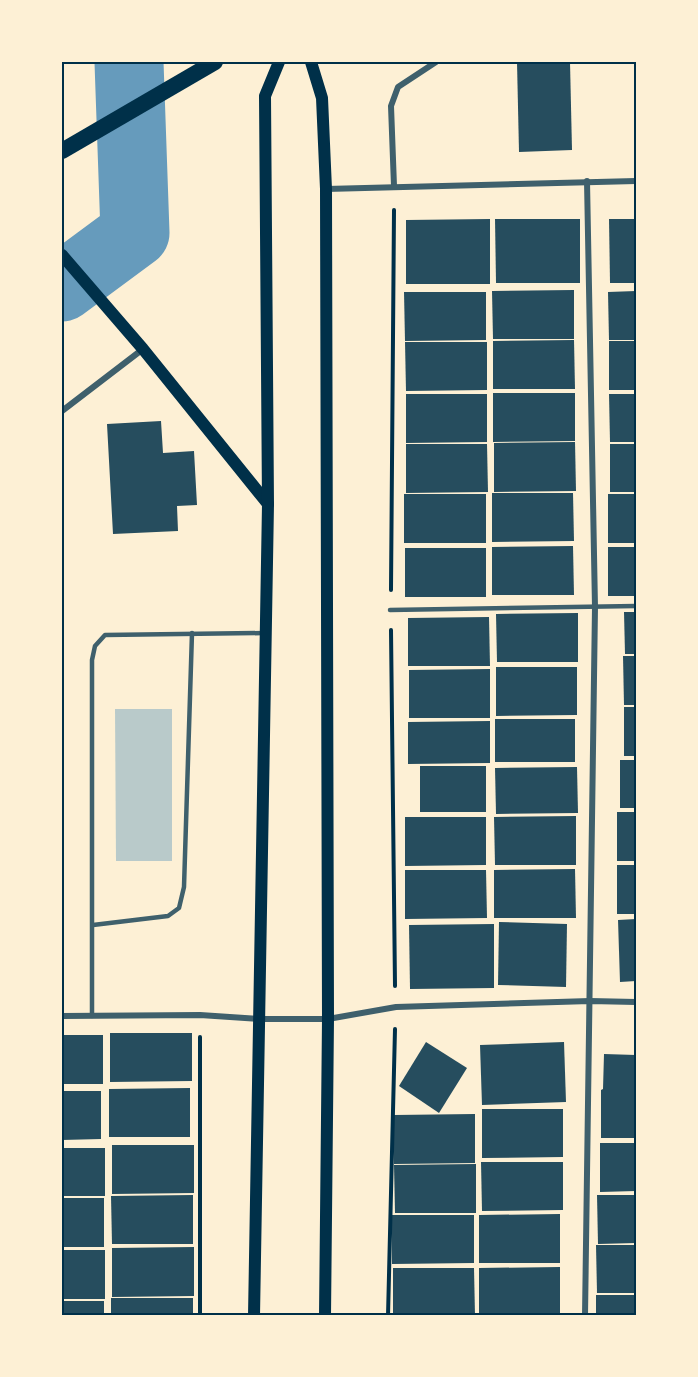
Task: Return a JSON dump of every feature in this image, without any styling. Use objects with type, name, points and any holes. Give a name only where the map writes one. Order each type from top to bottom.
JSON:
[{"type":"highway","points":[[62,151],[210,65]]},
{"type":"main road","points":[[254,1316],[268,504],[266,96],[279,62]]},
{"type":"main road","points":[[311,62],[322,98],[326,189],[328,1019],[325,1316]]},
{"type":"main road","points":[[62,255],[268,504]]},
{"type":"street","points":[[394,186],[391,106],[393,96],[398,87],[436,62]]},
{"type":"street","points":[[585,1316],[595,607],[587,181]]},
{"type":"street","points":[[326,189],[636,181]]},
{"type":"street","points":[[62,411],[142,349]]},
{"type":"street","points":[[62,1016],[200,1015],[260,1019],[328,1019],[396,1007],[636,1002]]},
{"type":"lane","points":[[390,610],[636,606]]},
{"type":"lane","points":[[93,925],[168,916],[179,908],[184,887],[192,633]]},
{"type":"lane","points":[[92,1016],[92,660],[95,646],[105,635],[265,633]]},
{"type":"path","points":[[388,1316],[396,1007]]},
{"type":"path","points":[[200,1015],[200,1316]]},
{"type":"shaded area","points":[[115,709],[172,709],[172,861],[116,861]]},
{"type":"building","points":[[517,62],[570,62],[572,150],[519,152]]},
{"type":"building","points":[[490,219],[490,284],[406,284],[406,220]]},
{"type":"building","points":[[495,219],[580,219],[580,283],[496,283]]},
{"type":"building","points":[[609,219],[636,219],[636,283],[610,283]]},
{"type":"building","points":[[574,290],[574,339],[493,339],[492,291]]},
{"type":"building","points":[[636,291],[636,340],[609,340],[608,292]]},
{"type":"building","points":[[404,292],[486,292],[486,340],[405,341]]},
{"type":"building","points":[[574,340],[575,389],[493,389],[493,341]]},
{"type":"building","points":[[609,341],[636,341],[636,390],[609,390]]},
{"type":"building","points":[[405,342],[487,342],[487,390],[406,391]]},
{"type":"building","points":[[493,393],[575,393],[575,441],[493,442]]},
{"type":"building","points":[[406,394],[487,394],[487,442],[406,443]]},
{"type":"building","points":[[609,394],[636,394],[636,442],[610,442]]},
{"type":"building","points":[[161,421],[163,453],[194,451],[197,505],[177,506],[178,531],[113,534],[107,424]]},
{"type":"building","points":[[575,442],[576,491],[494,492],[494,443]]},
{"type":"building","points":[[406,444],[487,444],[488,492],[406,493]]},
{"type":"building","points":[[610,444],[636,444],[636,492],[610,492]]},
{"type":"building","points":[[492,493],[573,493],[574,541],[492,542]]},
{"type":"building","points":[[404,494],[486,494],[486,543],[404,543]]},
{"type":"building","points":[[608,494],[636,494],[636,543],[608,543]]},
{"type":"building","points":[[573,546],[574,595],[492,595],[492,547]]},
{"type":"building","points":[[608,547],[636,547],[636,596],[608,596]]},
{"type":"building","points":[[405,548],[486,548],[486,597],[405,597]]},
{"type":"building","points":[[624,612],[636,612],[636,654],[625,654]]},
{"type":"building","points":[[578,613],[578,662],[497,662],[496,614]]},
{"type":"building","points":[[489,617],[490,666],[408,666],[408,618]]},
{"type":"building","points":[[623,656],[636,656],[636,705],[624,705]]},
{"type":"building","points":[[496,667],[577,667],[577,715],[496,716]]},
{"type":"building","points":[[490,669],[490,718],[409,718],[409,670]]},
{"type":"building","points":[[624,707],[636,707],[636,756],[624,756]]},
{"type":"building","points":[[495,719],[575,719],[575,762],[495,762]]},
{"type":"building","points":[[490,721],[490,763],[408,764],[408,722]]},
{"type":"building","points":[[620,760],[636,760],[636,808],[620,808]]},
{"type":"building","points":[[420,766],[486,766],[486,812],[420,812]]},
{"type":"building","points":[[577,767],[578,813],[496,814],[495,768]]},
{"type":"building","points":[[617,812],[636,812],[636,861],[617,861]]},
{"type":"building","points":[[576,816],[576,865],[495,865],[494,817]]},
{"type":"building","points":[[405,817],[486,817],[486,865],[405,866]]},
{"type":"building","points":[[617,865],[636,865],[636,914],[617,914]]},
{"type":"building","points":[[575,869],[576,918],[494,918],[494,870]]},
{"type":"building","points":[[405,870],[486,870],[487,918],[405,919]]},
{"type":"building","points":[[636,919],[636,981],[620,982],[618,920]]},
{"type":"building","points":[[499,922],[567,924],[566,987],[498,985]]},
{"type":"building","points":[[494,924],[494,988],[410,989],[409,925]]},
{"type":"building","points":[[110,1033],[192,1033],[192,1081],[110,1082]]},
{"type":"building","points":[[62,1035],[103,1035],[103,1084],[62,1084]]},
{"type":"building","points":[[426,1042],[467,1068],[439,1113],[399,1086]]},
{"type":"building","points":[[564,1042],[566,1102],[482,1105],[480,1045]]},
{"type":"building","points":[[604,1054],[636,1055],[636,1138],[601,1138]]},
{"type":"building","points":[[190,1088],[190,1137],[109,1137],[109,1089]]},
{"type":"building","points":[[62,1091],[101,1091],[101,1139],[62,1140]]},
{"type":"building","points":[[482,1109],[563,1109],[563,1157],[482,1158]]},
{"type":"building","points":[[475,1114],[475,1163],[394,1164],[394,1115]]},
{"type":"building","points":[[600,1143],[636,1143],[636,1191],[600,1192]]},
{"type":"building","points":[[112,1145],[194,1145],[194,1193],[112,1194]]},
{"type":"building","points":[[62,1148],[105,1148],[105,1196],[62,1196]]},
{"type":"building","points":[[481,1162],[563,1162],[563,1210],[482,1211]]},
{"type":"building","points":[[476,1164],[476,1213],[395,1213],[394,1165]]},
{"type":"building","points":[[193,1195],[193,1244],[112,1244],[111,1196]]},
{"type":"building","points":[[597,1195],[636,1195],[636,1243],[598,1244]]},
{"type":"building","points":[[62,1198],[104,1198],[104,1247],[62,1247]]},
{"type":"building","points":[[560,1214],[560,1263],[479,1263],[479,1215]]},
{"type":"building","points":[[392,1215],[474,1215],[474,1263],[392,1264]]},
{"type":"building","points":[[596,1245],[636,1245],[636,1293],[597,1293]]},
{"type":"building","points":[[194,1247],[194,1296],[112,1297],[112,1248]]},
{"type":"building","points":[[62,1250],[105,1250],[105,1299],[62,1299]]},
{"type":"building","points":[[560,1267],[560,1316],[479,1316],[479,1268]]},
{"type":"building","points":[[393,1268],[474,1268],[475,1316],[393,1316]]},
{"type":"building","points":[[596,1295],[636,1295],[636,1316],[596,1316]]},
{"type":"building","points":[[111,1298],[193,1298],[193,1316],[111,1316]]},
{"type":"building","points":[[62,1301],[104,1301],[104,1316],[62,1316]]},
{"type":"waterway","points":[[62,287],[135,233],[129,62]]}]
